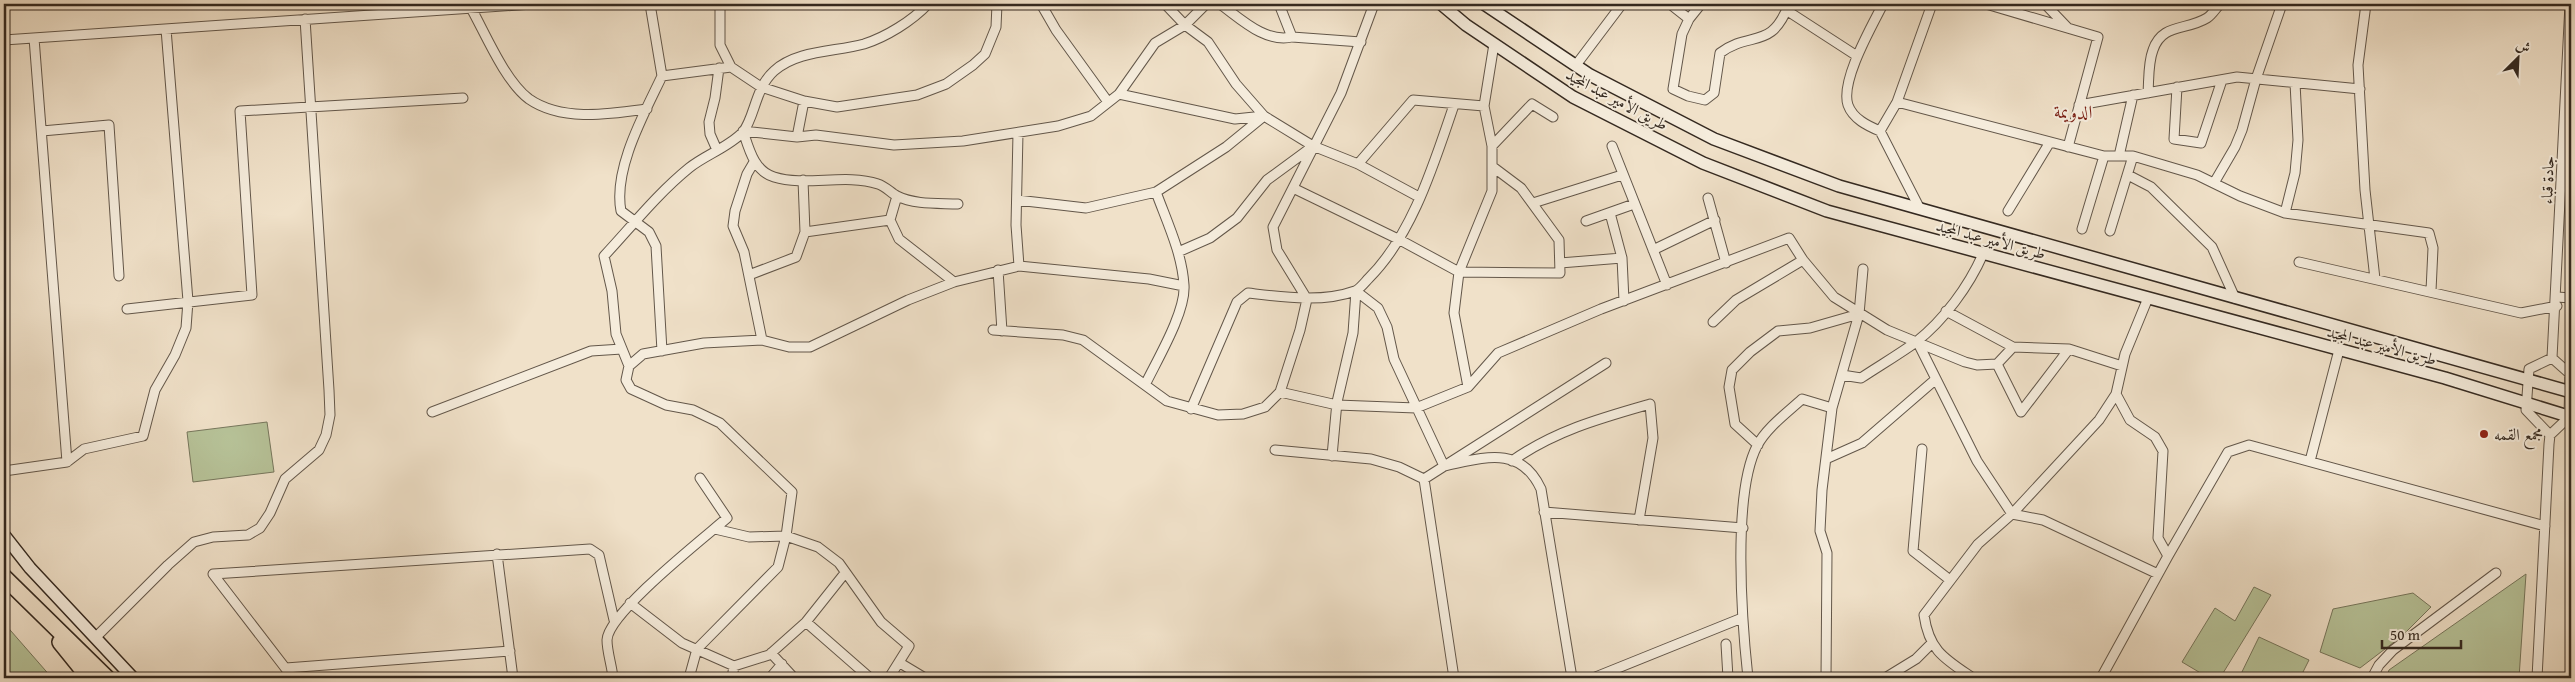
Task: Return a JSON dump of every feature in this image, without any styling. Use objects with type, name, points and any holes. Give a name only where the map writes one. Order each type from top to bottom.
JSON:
[{"type":"highway","points":[[4,577],[30,605],[107,678]]},
{"type":"highway","points":[[30,605],[89,678]]},
{"type":"main road","name":"طريق الأمير عبد المجيد","points":[[1441,4],[1494,44],[1572,97],[1702,163],[1827,212],[2518,399],[2570,417]]},
{"type":"main road","name":"طريق الأمير عبد المجيد","points":[[1484,4],[1499,8],[1576,66],[1714,140],[1840,186],[2571,392]]},
{"type":"main road","points":[[2280,334],[2286,312]]},
{"type":"main road","points":[[4,536],[30,568],[133,678]]},
{"type":"street","points":[[4,40],[532,4]]},
{"type":"street","points":[[650,4],[662,76],[646,109],[623,168],[618,195],[621,211],[649,232],[656,246],[662,351]]},
{"type":"street","points":[[720,4],[720,45],[731,67],[762,87],[804,101],[837,107],[869,104],[917,95],[946,84],[985,54],[996,27],[997,4]]},
{"type":"street","points":[[689,678],[697,650],[778,568],[786,536],[792,492],[720,422],[693,410],[666,405],[632,388],[626,380],[629,366],[616,334],[612,290],[604,256],[663,191],[691,167],[743,132],[762,87],[774,71],[803,56],[864,44],[892,31],[920,12],[928,4]]},
{"type":"street","points":[[1040,4],[1108,102]]},
{"type":"street","points":[[1165,4],[1185,25],[1208,42],[1236,84],[1264,116],[1313,146],[1358,164],[1419,197]]},
{"type":"street","points":[[743,132],[797,137],[816,135],[894,145],[963,141],[1058,126],[1091,116],[1119,94],[1155,43],[1185,25],[1206,4]]},
{"type":"street","points":[[1220,4],[1259,32],[1280,40],[1292,37],[1361,42]]},
{"type":"street","points":[[1278,4],[1292,37]]},
{"type":"street","points":[[998,270],[997,330],[1063,334],[1083,340],[1167,401],[1191,408],[1218,414],[1243,414],[1265,407],[1280,392],[1300,330],[1307,299],[1277,250],[1273,227],[1341,93],[1361,42],[1373,4]]},
{"type":"street","points":[[1576,66],[1622,4]]},
{"type":"street","points":[[1670,4],[1689,19]]},
{"type":"street","points":[[1701,4],[1689,19],[1682,34],[1673,89],[1688,96],[1705,100],[1714,93],[1720,53],[1732,44],[1760,39],[1781,23],[1788,7],[1857,56]]},
{"type":"street","points":[[1883,4],[1857,56],[1847,91],[1848,106],[1863,124],[1880,131],[1920,209]]},
{"type":"street","points":[[1880,131],[1897,102],[1932,4]]},
{"type":"street","points":[[1986,4],[2098,37],[2068,147]]},
{"type":"street","points":[[2045,4],[2068,29]]},
{"type":"street","points":[[2148,93],[2152,52],[2157,40],[2164,32],[2208,18],[2220,4]]},
{"type":"street","points":[[2214,183],[2236,147],[2250,107],[2256,79],[2282,4]]},
{"type":"street","points":[[2366,4],[2358,65],[2369,225],[2375,279]]},
{"type":"street","name":"جادة قباء","points":[[2552,358],[2557,302],[2570,4]]},
{"type":"street","points":[[471,8],[510,78],[529,99],[549,109],[574,114],[613,114],[646,109]]},
{"type":"street","points":[[95,638],[168,565],[194,542],[213,537],[248,535],[260,528],[270,513],[284,479],[319,450],[326,435],[330,415],[329,390],[305,19]]},
{"type":"street","points":[[4,471],[67,462],[84,449],[143,436],[155,390],[175,356],[186,328],[188,301],[166,29]]},
{"type":"street","points":[[34,38],[67,462]]},
{"type":"street","points":[[1468,387],[1454,313],[1459,272],[1492,191],[1492,146],[1484,106],[1494,44]]},
{"type":"street","points":[[662,76],[731,67]]},
{"type":"street","points":[[718,150],[710,134],[709,122],[716,98],[719,68]]},
{"type":"street","points":[[2079,105],[2238,77],[2360,89]]},
{"type":"street","points":[[2177,87],[2174,139],[2201,143],[2222,80]]},
{"type":"street","points":[[2285,212],[2295,173],[2298,140],[2295,83]]},
{"type":"street","points":[[1119,94],[1235,119],[1264,116]]},
{"type":"street","points":[[2119,156],[2132,95]]},
{"type":"street","points":[[127,308],[252,295],[240,111],[462,98]]},
{"type":"street","points":[[1358,164],[1413,100],[1454,105],[1484,106]]},
{"type":"street","points":[[797,137],[804,101]]},
{"type":"street","points":[[1897,102],[2104,156],[2134,156],[2197,175],[2285,212],[2429,233],[2433,248],[2430,291]]},
{"type":"street","points":[[1492,146],[1532,104],[1554,117]]},
{"type":"street","points":[[1191,408],[1237,302],[1248,293],[1307,299],[1356,291],[1381,266],[1400,240],[1435,162],[1454,105]]},
{"type":"street","points":[[1017,200],[1086,208],[1156,192],[1226,147],[1264,116]]},
{"type":"street","points":[[42,131],[109,126],[119,276]]},
{"type":"street","points":[[743,132],[754,162],[773,177],[804,180],[832,178],[879,184],[897,196],[911,201],[958,204]]},
{"type":"street","points":[[1018,133],[1017,200],[1019,266]]},
{"type":"street","points":[[2008,211],[2050,142]]},
{"type":"street","points":[[1178,252],[1210,238],[1237,218],[1267,180],[1313,146]]},
{"type":"street","points":[[1612,146],[1667,285]]},
{"type":"street","points":[[2082,229],[2104,156]]},
{"type":"street","points":[[2110,231],[2134,156]]},
{"type":"street","points":[[754,162],[747,174],[735,211],[733,226],[744,252],[762,340]]},
{"type":"street","points":[[1292,188],[1400,240],[1459,272],[1560,273],[1559,240],[1521,188],[1493,167]]},
{"type":"street","points":[[1533,203],[1622,175]]},
{"type":"street","points":[[2128,175],[2151,187],[2212,247],[2235,298]]},
{"type":"street","points":[[748,275],[796,257],[805,232],[804,180]]},
{"type":"street","points":[[1145,385],[1176,322],[1184,286],[1178,252],[1156,192]]},
{"type":"street","points":[[897,196],[890,220],[899,238],[954,282]]},
{"type":"street","points":[[1708,198],[1726,263]]},
{"type":"street","points":[[1586,221],[1634,204]]},
{"type":"street","points":[[1610,213],[1622,258],[1624,301]]},
{"type":"street","points":[[805,232],[890,220]]},
{"type":"street","points":[[1653,250],[1715,220]]},
{"type":"street","points":[[1280,392],[1337,404],[1416,408],[1468,387],[1498,353],[1624,301],[1789,238],[1803,260],[1834,297],[1858,314],[1886,330],[1965,362],[1997,364]]},
{"type":"street","points":[[1842,375],[1861,378],[1917,341],[1946,311],[1974,274],[1983,254]]},
{"type":"street","points":[[1560,263],[1622,258]]},
{"type":"street","points":[[1713,322],[1736,300],[1803,260]]},
{"type":"street","points":[[2299,262],[2521,313],[2571,298]]},
{"type":"street","points":[[629,366],[643,354],[704,343],[762,340],[789,347],[810,346],[908,300],[954,282],[1019,266],[1122,276],[1184,286]]},
{"type":"street","points":[[1826,678],[1827,553],[1820,531],[1826,459],[1832,408],[1858,314],[1863,269]]},
{"type":"street","points":[[1332,456],[1337,404],[1352,333],[1356,291]]},
{"type":"street","points":[[1356,291],[1378,308],[1388,326],[1394,359],[1444,466]]},
{"type":"street","points":[[1973,678],[1942,656],[1931,644],[1926,634],[1924,615],[1978,544],[2012,514],[2099,420],[2116,394],[2125,354],[2148,298]]},
{"type":"street","points":[[1946,311],[2013,347],[2069,349],[2122,366]]},
{"type":"street","points":[[1758,444],[1736,424],[1729,388],[1732,370],[1750,352],[1778,331],[1810,328],[1858,314]]},
{"type":"street","points":[[1917,341],[1977,461],[2012,514],[2044,520],[2158,574]]},
{"type":"street","points":[[1997,364],[2013,347]]},
{"type":"street","points":[[432,412],[592,351],[622,349]]},
{"type":"street","points":[[1997,364],[2021,412],[2069,349]]},
{"type":"street","points":[[2310,461],[2339,350]]},
{"type":"street","points":[[2537,678],[2550,435],[2570,417],[2570,374],[2552,358],[2530,369],[2526,410],[2550,435]]},
{"type":"street","points":[[1424,478],[1606,364]]},
{"type":"street","points":[[1826,459],[1862,443],[1936,379]]},
{"type":"street","points":[[2116,394],[2130,420],[2156,437],[2163,451],[2158,538],[2168,556]]},
{"type":"street","points":[[1748,678],[1742,618],[1743,528],[1745,495],[1758,444],[1802,398],[1832,408]]},
{"type":"street","points":[[1512,461],[1551,437],[1584,422],[1650,404],[1653,438],[1640,520]]},
{"type":"street","points":[[2101,678],[2228,452],[2249,445],[2545,526]]},
{"type":"street","points":[[1922,449],[1913,551],[1950,580]]},
{"type":"street","points":[[1275,450],[1371,459],[1399,466],[1424,478]]},
{"type":"street","points":[[1444,466],[1480,458],[1501,458],[1522,464],[1533,473],[1541,489],[1572,678]]},
{"type":"street","points":[[613,678],[607,639],[614,620],[630,603],[728,518],[700,478]]},
{"type":"street","points":[[1424,478],[1454,678]]},
{"type":"street","points":[[1544,512],[1743,528]]},
{"type":"street","points":[[715,528],[749,537],[786,536],[818,547],[840,563],[845,573],[881,622],[909,646],[889,678]]},
{"type":"street","points":[[293,678],[212,574],[590,549],[599,555],[614,620]]},
{"type":"street","points":[[497,554],[513,678]]},
{"type":"street","points":[[630,603],[682,643],[734,666],[771,653],[806,622],[845,573]]},
{"type":"street","points":[[2372,678],[2379,665],[2393,650],[2496,573]]},
{"type":"street","points":[[1593,678],[1742,618]]},
{"type":"street","points":[[806,622],[870,678]]},
{"type":"street","points":[[1726,644],[1728,678]]},
{"type":"street","points":[[1885,678],[1896,675],[1931,644]]},
{"type":"street","points":[[286,668],[510,651]]},
{"type":"street","points":[[771,653],[794,678]]},
{"type":"street","points":[[900,663],[925,678]]},
{"type":"street","points":[[770,678],[782,664]]},
{"type":"street","points":[[732,678],[734,666]]},
{"type":"green space","points":[[267,422],[274,472],[193,482],[187,432]]},
{"type":"green space","points":[[2526,574],[2519,678],[2386,678],[2389,670]]},
{"type":"green space","points":[[2254,587],[2271,595],[2220,678],[2209,678],[2182,662],[2215,608],[2235,621]]},
{"type":"green space","points":[[2413,593],[2431,607],[2402,636],[2360,668],[2320,652],[2333,609]]},
{"type":"green space","points":[[4,623],[52,678],[4,678]]},
{"type":"green space","points":[[2259,637],[2309,660],[2300,678],[2239,678]]},
{"type":"place","name":"مجمع القمه","points":[[2484,434]]},
{"type":"district","name":"الدويمة","points":[[2073,112]]}]
